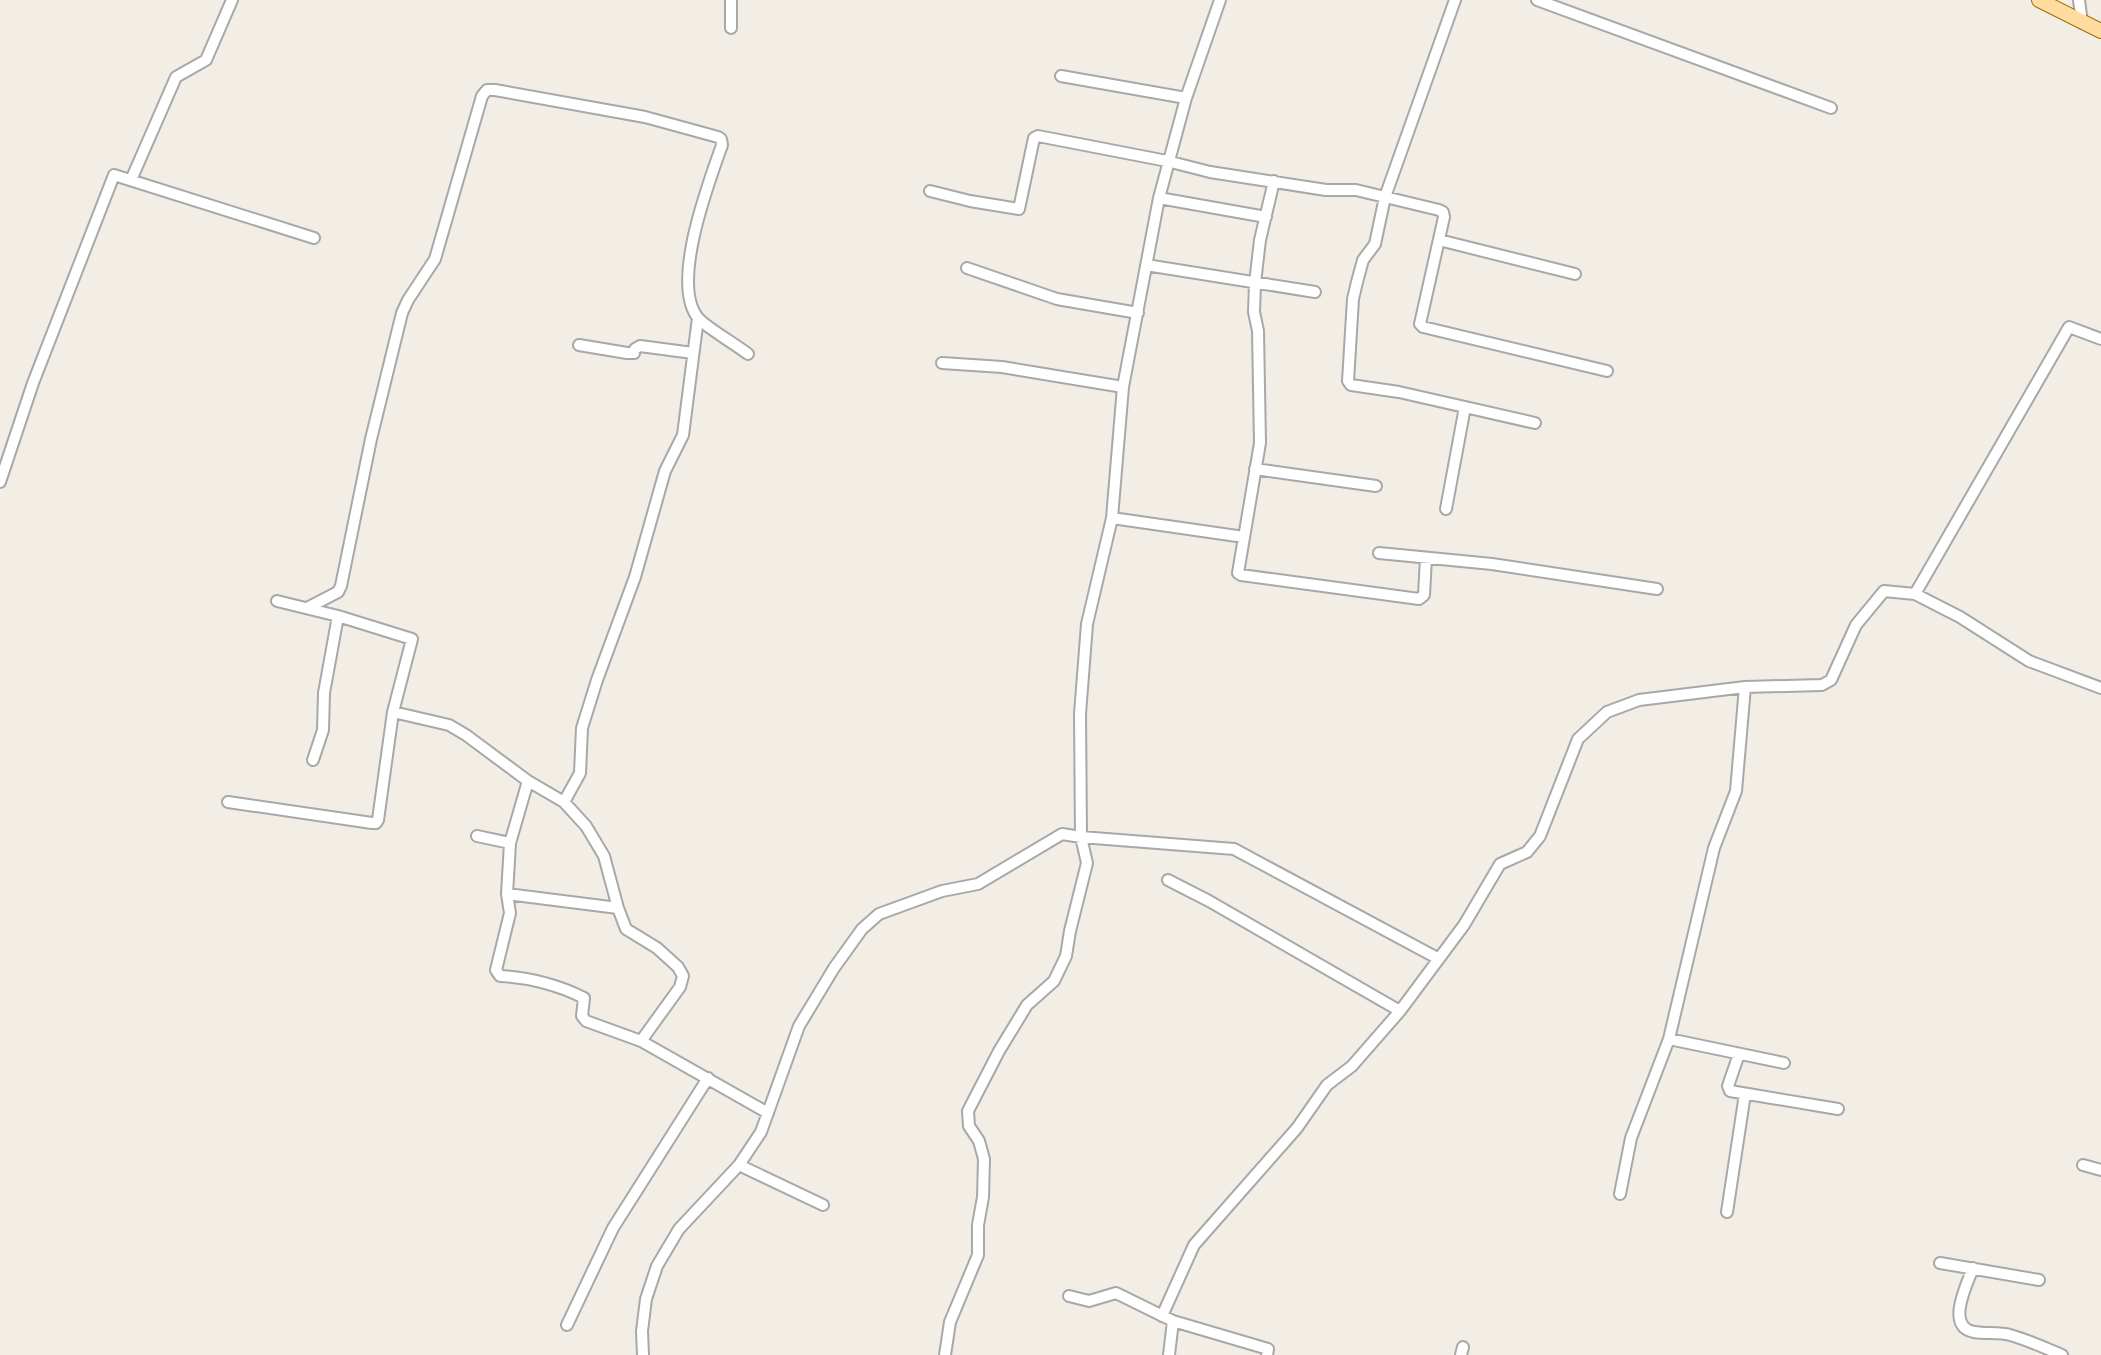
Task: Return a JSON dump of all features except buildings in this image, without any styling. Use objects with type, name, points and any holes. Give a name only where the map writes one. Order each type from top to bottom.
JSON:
[{"type":"main road","points":[[2039,0],[2101,31]]},
{"type":"street","points":[[131,180],[176,77],[206,60],[232,0]]},
{"type":"street","points":[[731,0],[731,28]]},
{"type":"street","points":[[945,1355],[950,1322],[978,1255],[978,1225],[984,1159],[979,1141],[969,1126],[968,1111],[999,1051],[1027,1005],[1054,981],[1066,956],[1087,863],[1082,837],[1080,714],[1087,624],[1112,519],[1124,387],[1159,198],[1167,161],[1186,98],[1220,0]]},
{"type":"street","points":[[1455,0],[1385,197],[1376,244],[1363,260],[1353,299],[1349,383],[1535,423]]},
{"type":"street","points":[[1537,0],[1831,108]]},
{"type":"street","points":[[2079,0],[2082,23]]},
{"type":"street","points":[[1061,76],[1186,98]]},
{"type":"street","points":[[307,608],[338,592],[341,586],[371,439],[402,313],[435,259],[475,118],[482,96],[487,90],[645,117],[721,139],[722,145],[706,193],[688,263],[687,292],[698,318],[683,435],[666,471],[635,577],[582,728],[580,773],[564,802]]},
{"type":"street","points":[[930,191],[970,201],[1019,209],[1034,138],[1038,136],[1167,161],[1210,172],[1326,190],[1356,190],[1443,212],[1444,217],[1420,324],[1424,327],[1607,371]]},
{"type":"street","points":[[0,482],[33,383],[114,175],[314,238]]},
{"type":"street","points":[[1274,181],[1260,240],[1254,312],[1258,331],[1260,443],[1238,570],[1241,575],[1419,599],[1424,595],[1426,558]]},
{"type":"street","points":[[1159,198],[1266,217]]},
{"type":"street","points":[[1439,240],[1575,274]]},
{"type":"street","points":[[1146,266],[1314,292]]},
{"type":"street","points":[[967,268],[1057,299],[1138,313]]},
{"type":"street","points":[[698,318],[748,354]]},
{"type":"street","points":[[1915,594],[2069,327],[2101,339]]},
{"type":"street","points":[[579,345],[627,354],[634,353],[635,349],[640,346],[693,353]]},
{"type":"street","points":[[942,363],[1002,367],[1124,387]]},
{"type":"street","points":[[1446,509],[1465,407]]},
{"type":"street","points":[[1255,469],[1376,486]]},
{"type":"street","points":[[1112,519],[1244,537]]},
{"type":"street","points":[[1379,553],[1492,564],[1657,589]]},
{"type":"street","points":[[1162,1316],[1194,1245],[1297,1128],[1327,1084],[1352,1066],[1400,1011],[1464,925],[1500,864],[1527,852],[1540,837],[1578,739],[1606,712],[1639,700],[1745,687],[1822,685],[1831,680],[1856,626],[1884,591],[1915,594],[1960,617],[2029,661],[2101,688]]},
{"type":"street","points":[[228,802],[376,823],[393,712],[412,639],[338,616],[277,601]]},
{"type":"street","points":[[313,760],[324,730],[324,693],[338,616]]},
{"type":"street","points":[[1620,1194],[1631,1138],[1669,1039],[1714,848],[1737,791],[1745,687]]},
{"type":"street","points":[[393,712],[449,725],[466,735],[528,781],[564,802],[586,826],[604,856],[626,929],[657,948],[678,967],[683,976],[680,987],[641,1041]]},
{"type":"street","points":[[528,781],[510,843],[507,894],[510,913],[496,970],[500,976],[514,977],[570,991],[584,998],[582,1016],[586,1021],[641,1041],[768,1113]]},
{"type":"street","points":[[643,1355],[642,1331],[646,1299],[657,1266],[679,1229],[739,1165],[761,1132],[802,1019],[862,929],[879,914],[942,891],[978,884],[1062,834],[1234,849],[1439,959]]},
{"type":"street","points":[[477,836],[510,843]]},
{"type":"street","points":[[1168,880],[1400,1011]]},
{"type":"street","points":[[507,894],[618,908]]},
{"type":"street","points":[[1669,1039],[1784,1063]]},
{"type":"street","points":[[1738,1054],[1728,1089],[1745,1094],[1838,1109]]},
{"type":"street","points":[[567,1325],[613,1228],[708,1078]]},
{"type":"street","points":[[1727,1212],[1745,1094]]},
{"type":"street","points":[[739,1165],[823,1205]]},
{"type":"street","points":[[2083,1165],[2101,1170]]},
{"type":"street","points":[[1940,1263],[2039,1280]]},
{"type":"street","points":[[1973,1268],[1959,1305],[1960,1323],[1965,1329],[1972,1332],[2009,1334],[2062,1355]]},
{"type":"street","points":[[1069,1296],[1089,1300],[1116,1293],[1173,1321],[1268,1349],[1267,1355]]},
{"type":"street","points":[[1169,1355],[1173,1321]]}]
